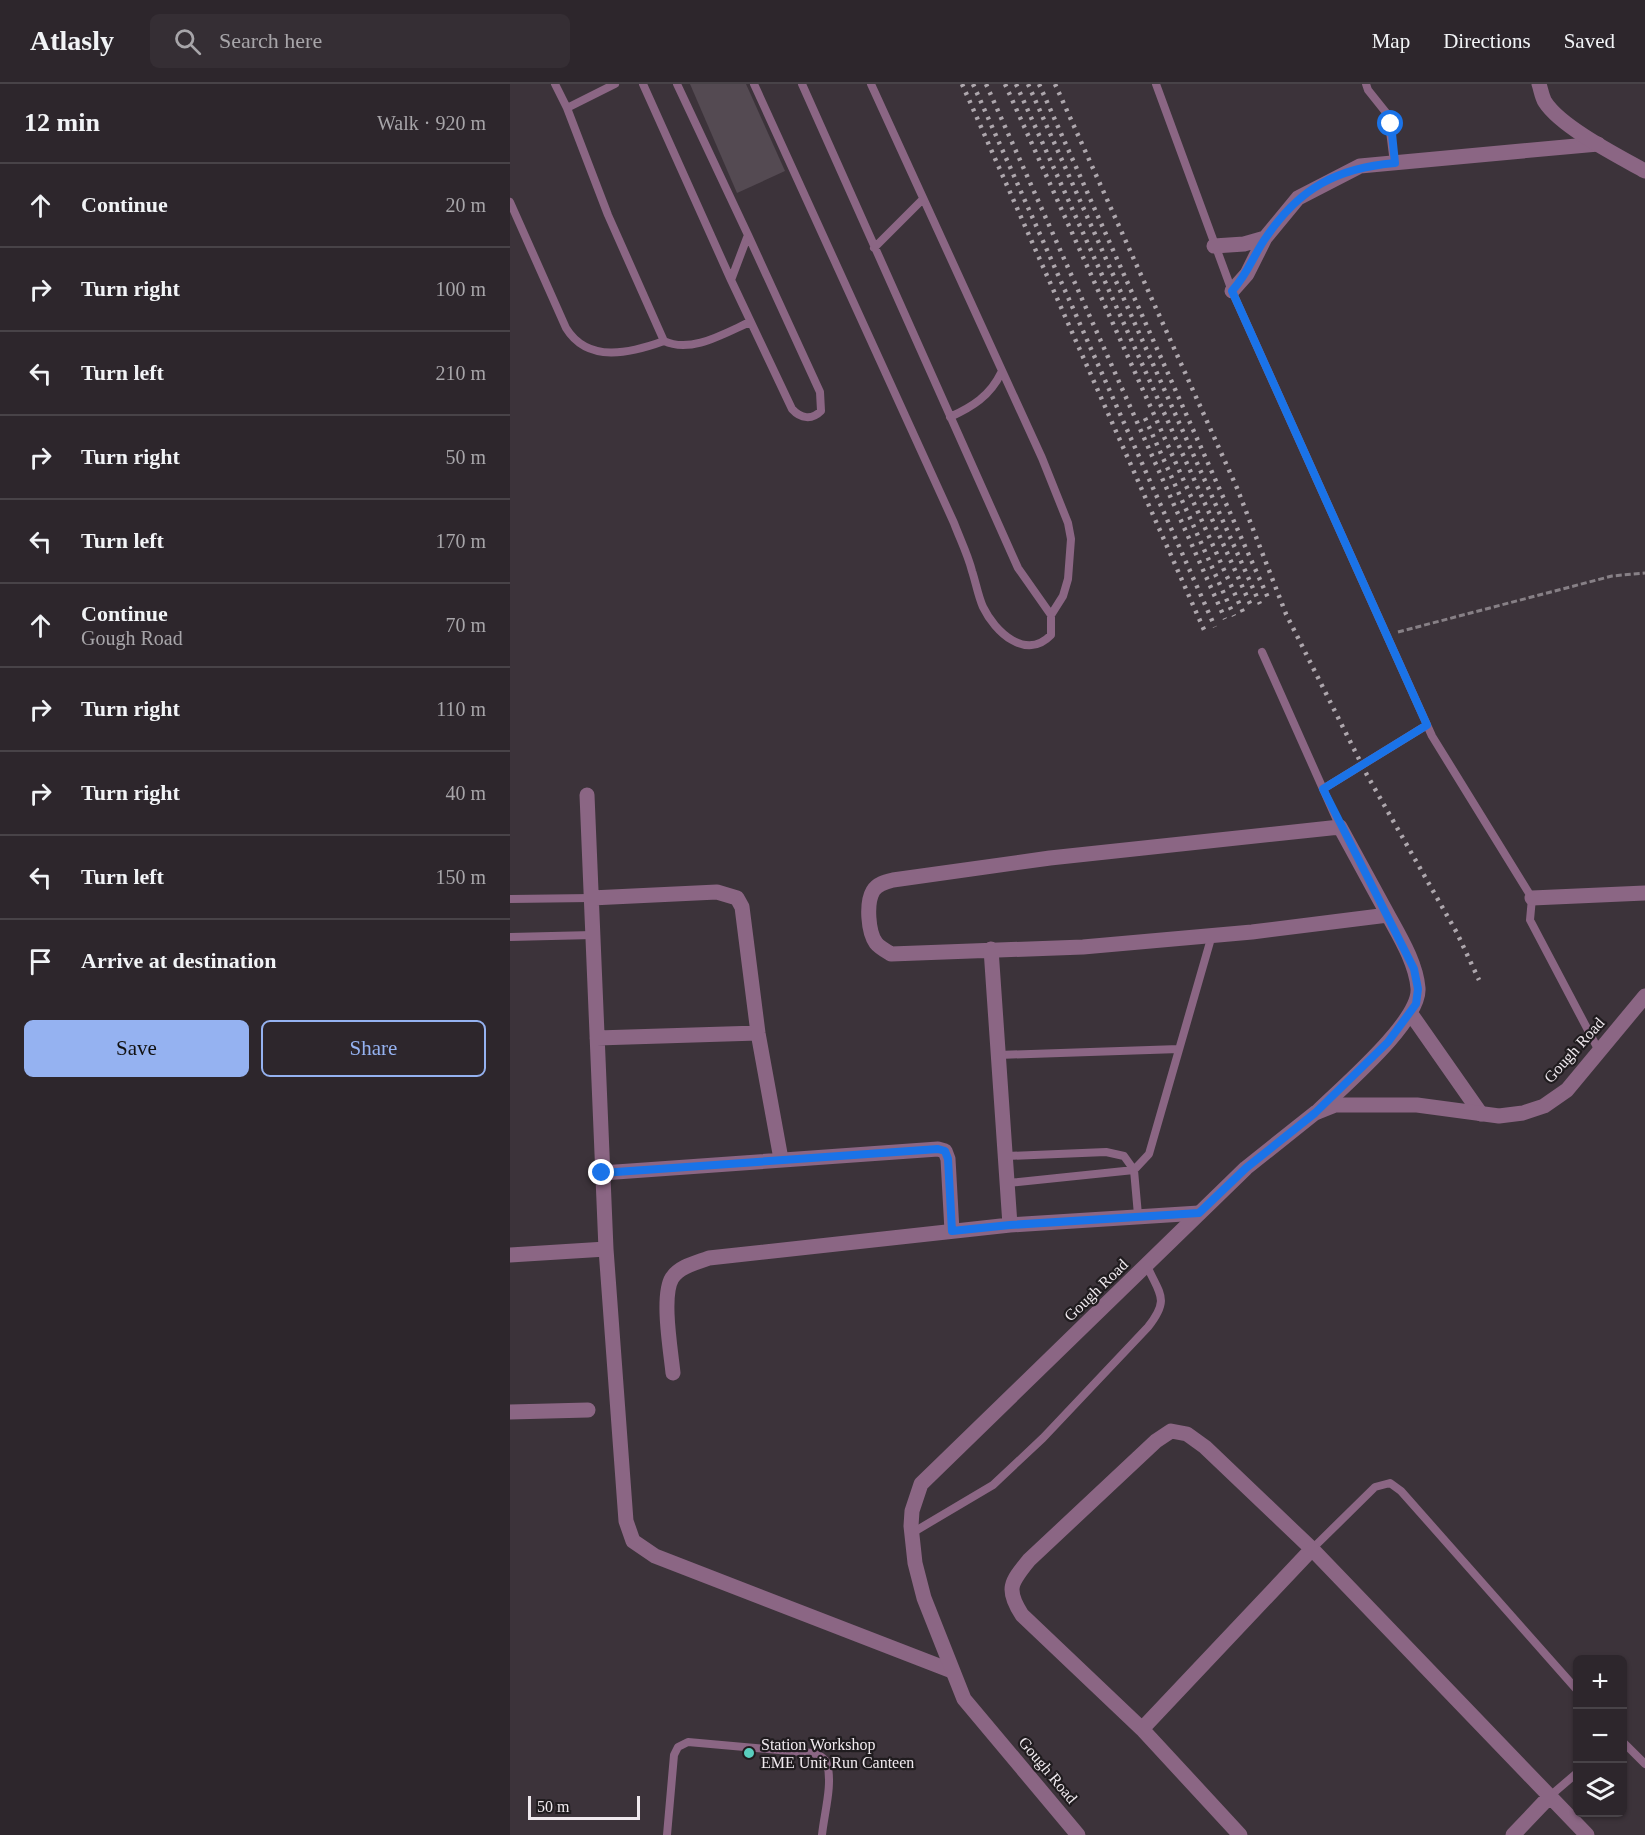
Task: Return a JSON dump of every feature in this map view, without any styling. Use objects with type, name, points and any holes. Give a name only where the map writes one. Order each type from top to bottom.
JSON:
[{"type":"street","points":[[1539,84],[1544,101],[1555,113],[1598,144],[1645,171]]},
{"type":"street","points":[[1232,291],[1247,274],[1265,238],[1298,198],[1328,180],[1360,166],[1598,144]]},
{"type":"street","points":[[1214,246],[1244,244],[1265,238]]},
{"type":"street","points":[[587,795],[606,1249],[626,1521],[633,1542],[655,1556],[952,1671]]},
{"type":"street","points":[[1315,1113],[1388,1042],[1411,1014],[1416,1004],[1418,989],[1414,969],[1388,915],[1340,827],[1050,858],[892,880],[881,882],[873,890],[870,912],[871,933],[876,943],[891,954],[1083,947],[1388,915]]},
{"type":"street","points":[[591,898],[717,892],[737,898],[742,908],[758,1032],[781,1159]]},
{"type":"street","points":[[1532,898],[1645,892]]},
{"type":"street","points":[[991,949],[1010,1225]]},
{"type":"street","name":"Gough Road","points":[[1078,1835],[964,1700],[924,1598],[915,1563],[912,1511],[921,1484],[1246,1168],[1315,1113],[1335,1106],[1417,1105],[1499,1116],[1544,1106],[1567,1090],[1645,996]]},
{"type":"street","points":[[1411,1014],[1481,1114]]},
{"type":"street","points":[[597,1038],[758,1032]]},
{"type":"street","points":[[602,1173],[929,1149],[945,1151],[948,1159],[952,1231]]},
{"type":"street","points":[[673,1374],[668,1291],[672,1278],[685,1267],[709,1258],[1010,1225],[1138,1215],[1199,1213]]},
{"type":"street","points":[[510,1255],[606,1249]]},
{"type":"street","points":[[510,1412],[588,1410]]},
{"type":"street","points":[[1240,1835],[1142,1729],[1022,1615],[1013,1601],[1011,1590],[1015,1578],[1029,1560],[1156,1441],[1171,1431],[1187,1434],[1204,1447],[1312,1549],[1587,1835]]},
{"type":"street","points":[[1142,1729],[1312,1549]]},
{"type":"street","points":[[1513,1835],[1550,1796]]},
{"type":"lane","points":[[555,84],[567,108],[608,215],[664,341]]},
{"type":"lane","points":[[567,108],[615,84]]},
{"type":"lane","points":[[643,84],[750,322],[792,409],[806,417],[817,414],[822,407],[820,392],[677,84]]},
{"type":"lane","points":[[754,84],[954,523],[972,568],[982,606],[1002,633],[1024,646],[1045,641],[1051,635],[1051,615],[1063,596],[1068,579],[1071,539],[1068,523],[1042,458],[1001,374],[871,84]]},
{"type":"lane","points":[[802,84],[1018,568],[1051,615]]},
{"type":"lane","points":[[1156,84],[1232,291],[1427,725],[1532,898],[1530,920],[1599,1051]]},
{"type":"lane","points":[[1366,84],[1368,90],[1388,115],[1395,163]]},
{"type":"lane","points":[[874,248],[923,200]]},
{"type":"lane","points":[[510,202],[566,328],[577,342],[597,350],[617,353],[664,341],[687,346],[750,322]]},
{"type":"lane","points":[[731,280],[748,235]]},
{"type":"lane","points":[[950,417],[978,402],[989,393],[1001,374]]},
{"type":"lane","points":[[1262,652],[1340,827]]},
{"type":"lane","points":[[1323,789],[1427,725]]},
{"type":"lane","points":[[510,899],[591,898]]},
{"type":"lane","points":[[510,937],[593,935]]},
{"type":"lane","points":[[1008,1183],[1134,1170],[1149,1154],[1212,935]]},
{"type":"lane","points":[[999,1055],[1179,1049]]},
{"type":"lane","points":[[1007,1156],[1114,1152],[1124,1156],[1134,1170],[1138,1215]]},
{"type":"lane","points":[[912,1533],[993,1485],[1043,1438],[1148,1327],[1160,1311],[1162,1300],[1147,1266]]},
{"type":"lane","points":[[1312,1549],[1375,1487],[1390,1483],[1401,1491],[1573,1685]]},
{"type":"lane","points":[[667,1835],[674,1755],[678,1747],[688,1742],[812,1753],[823,1758],[827,1763],[827,1790],[822,1835]]},
{"type":"lane","points":[[1627,1745],[1645,1764]]},
{"type":"lane","points":[[1550,1796],[1573,1776]]},
{"type":"path","points":[[1387,635],[1612,576],[1645,573]]},
{"type":"building","points":[[690,84],[746,84],[785,171],[737,193]]},
{"type":"railway","points":[[962,84],[1205,632]]},
{"type":"railway","points":[[973,84],[1215,627]]},
{"type":"railway","points":[[986,84],[1225,619]]},
{"type":"railway","points":[[1005,84],[1243,612]]},
{"type":"railway","points":[[1016,84],[1252,608]]},
{"type":"railway","points":[[1028,84],[1260,604]]},
{"type":"railway","points":[[1039,84],[1269,600]]},
{"type":"railway","points":[[1055,84],[1237,488],[1286,614],[1367,775],[1457,933],[1479,980]]},
{"type":"railway","points":[[1145,418],[1234,616]]},
{"type":"place","name":"Station Workshop EME Unit Run Canteen","points":[[749,1753]]},
{"type":"route","points":[[602,1173],[938,1149],[945,1151],[948,1159],[952,1231],[1138,1215],[1199,1213],[1246,1168],[1315,1113],[1388,1042],[1411,1014],[1416,1004],[1418,989],[1414,969],[1394,926],[1340,827],[1323,789],[1427,725],[1232,291],[1247,274],[1265,238],[1298,198],[1328,180],[1360,166],[1395,163],[1391,124]]}]
